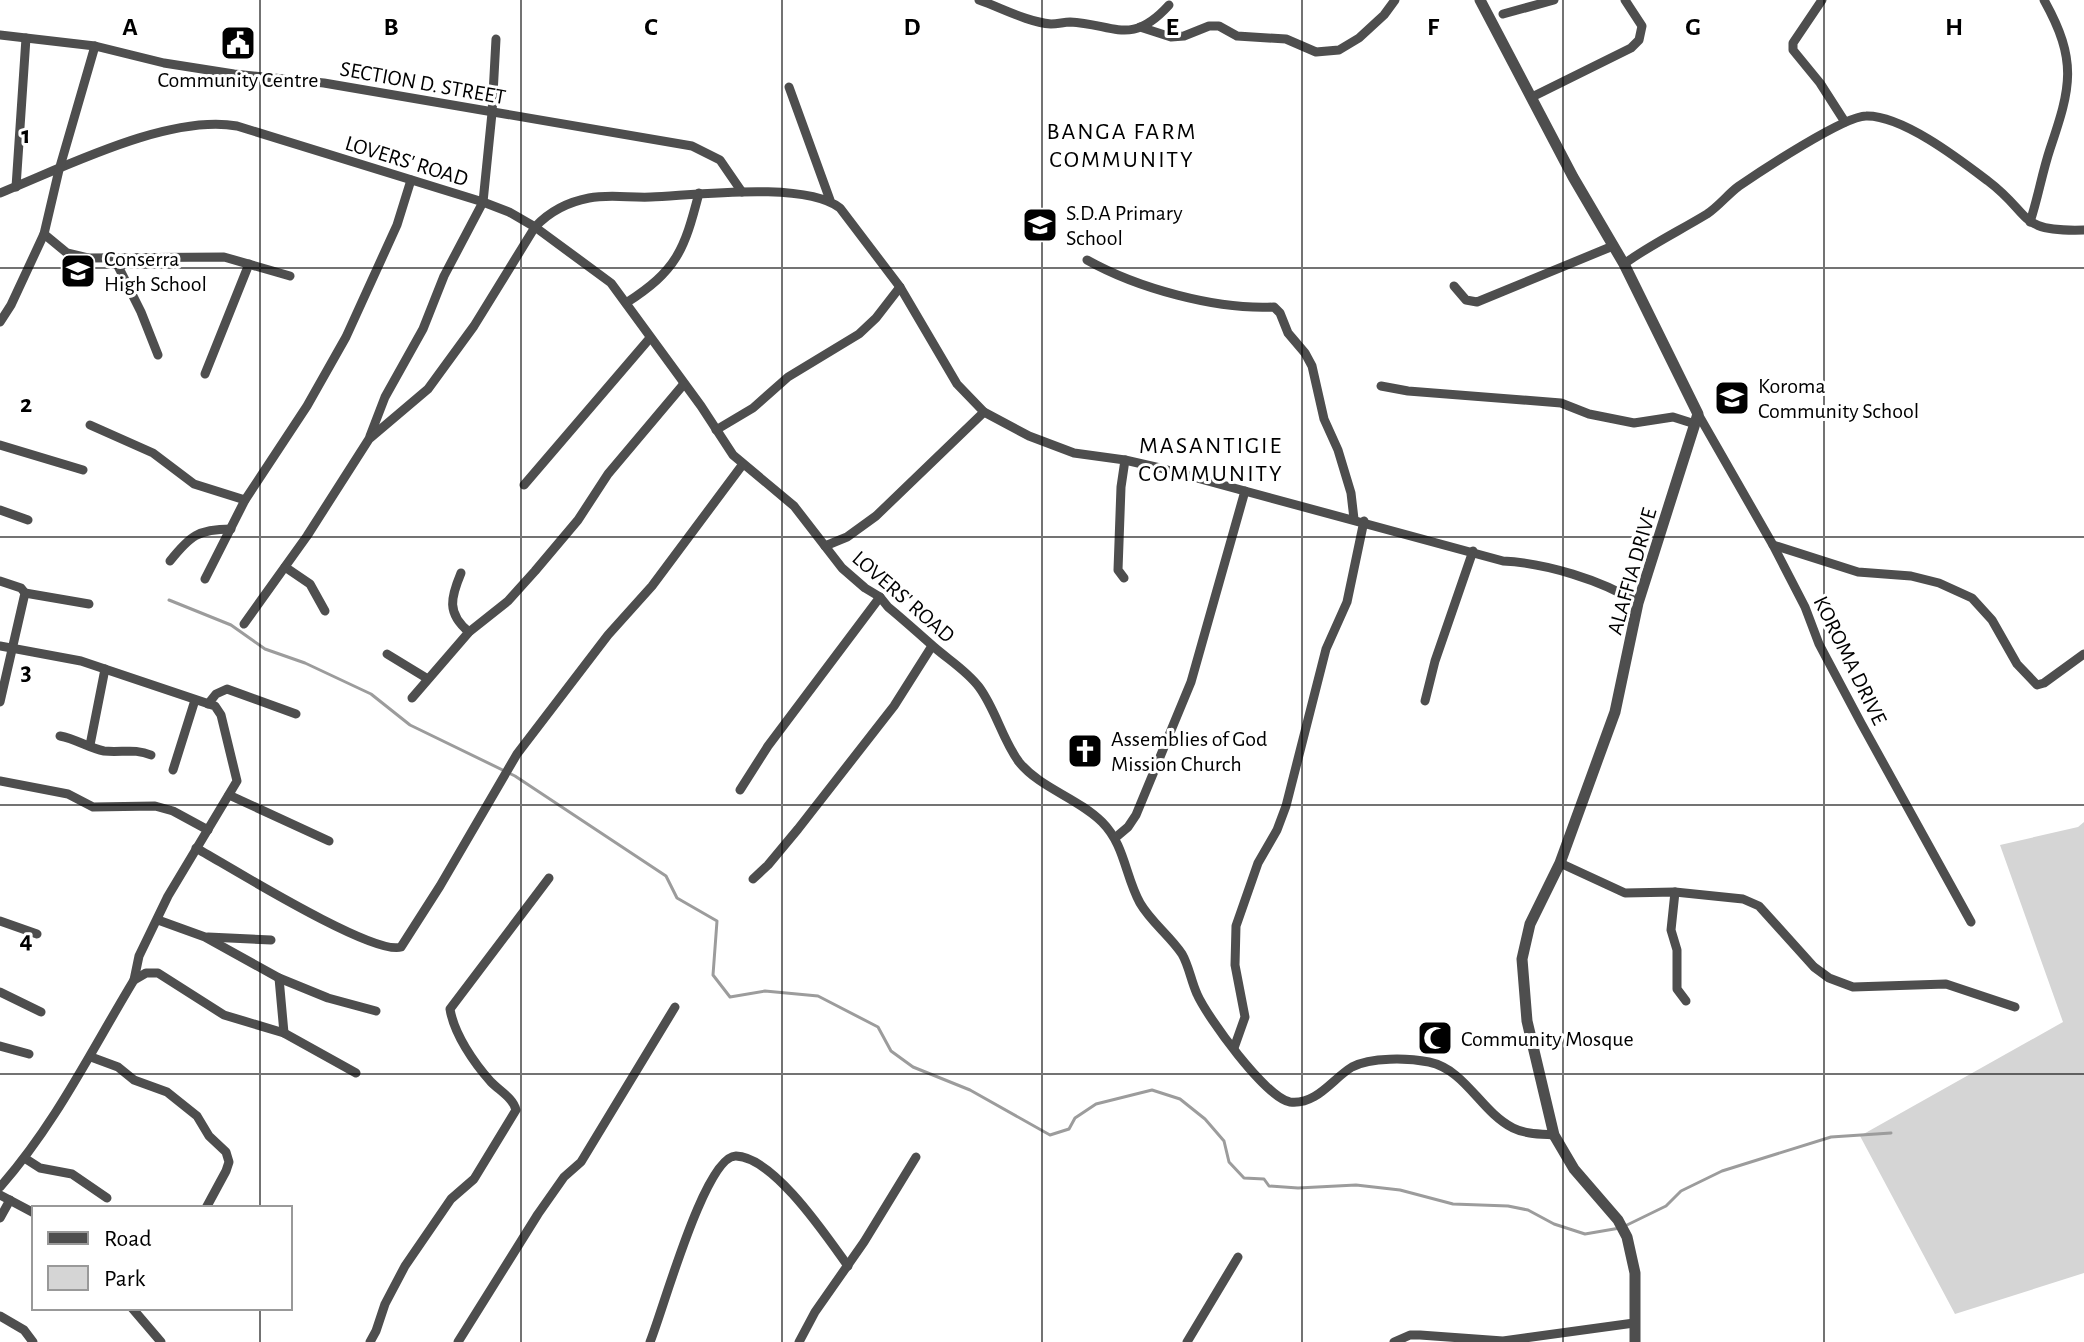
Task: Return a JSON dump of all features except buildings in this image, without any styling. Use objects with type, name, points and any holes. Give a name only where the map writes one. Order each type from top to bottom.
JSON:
[{"type":"street","points":[[979,0],[1032,21],[1050,24],[1069,22],[1128,30],[1159,16],[1169,5]]},
{"type":"street","points":[[1140,27],[1171,37],[1219,26],[1237,36],[1286,39],[1316,52],[1339,50],[1359,38],[1395,0]]},
{"type":"street","points":[[1381,386],[1408,391],[1561,403],[1589,414],[1634,423],[1673,417],[1697,419],[1624,264],[1573,177],[1480,0]]},
{"type":"street","points":[[1502,0],[1503,14]]},
{"type":"street","points":[[1491,20],[1554,0]]},
{"type":"street","points":[[1532,97],[1631,48],[1639,40],[1642,26],[1625,0]]},
{"type":"street","points":[[1822,0],[1793,43],[1793,50],[1820,83],[1845,122]]},
{"type":"street","points":[[2030,222],[2069,85],[2060,30],[2044,0]]},
{"type":"street","name":"SECTION D. STREET","points":[[0,35],[95,46],[152,61],[324,83],[692,146],[720,160],[742,192]]},
{"type":"street","points":[[16,187],[26,38]]},
{"type":"street","points":[[244,624],[369,439],[385,397],[423,329],[444,276],[483,202],[496,39]]},
{"type":"street","points":[[0,322],[44,234],[95,46]]},
{"type":"street","points":[[789,87],[830,200]]},
{"type":"street","points":[[1624,264],[1709,213],[1737,188],[1845,122],[1864,116],[1885,118],[1928,139],[1998,189],[2030,222],[2054,231],[2084,230]]},
{"type":"street","name":"LOVERS' ROAD","points":[[0,193],[161,131],[215,122],[237,126],[483,202],[535,227],[611,283],[733,455],[794,506],[849,575],[880,597],[981,689],[1020,763],[1088,810],[1115,838],[1136,895],[1145,911],[1183,956],[1209,1016],[1274,1094],[1288,1102],[1313,1097],[1360,1064],[1420,1061],[1440,1065],[1454,1073],[1481,1104],[1514,1129],[1554,1135]]},
{"type":"street","points":[[205,579],[245,500],[307,406],[346,337],[397,225],[411,180]]},
{"type":"street","points":[[369,439],[428,389],[474,326],[535,227],[551,212],[587,198],[742,192],[812,196],[830,200],[840,208],[900,287],[957,384],[984,412],[1029,436],[1074,453],[1125,460],[1587,579],[1618,590],[1638,603]]},
{"type":"street","points":[[626,303],[651,287],[683,250],[699,193]]},
{"type":"street","points":[[44,234],[67,253],[88,258],[224,257],[290,276]]},
{"type":"street","points":[[1454,286],[1466,300],[1477,302],[1613,246]]},
{"type":"street","points":[[114,258],[158,355]]},
{"type":"street","points":[[1087,260],[1119,276],[1163,291],[1247,308],[1274,307],[1312,366],[1324,419],[1338,450],[1359,520],[1347,602],[1326,649],[1286,806],[1277,830],[1258,863],[1236,926],[1235,965],[1245,1013],[1234,1048]]},
{"type":"street","points":[[205,374],[249,264]]},
{"type":"street","points":[[716,430],[753,408],[788,377],[859,334],[900,287]]},
{"type":"street","points":[[524,485],[650,338]]},
{"type":"street","points":[[412,698],[469,632],[508,601],[535,571],[578,520],[608,474],[683,385]]},
{"type":"street","points":[[825,546],[841,541],[876,516],[984,412]]},
{"type":"street","name":"KOROMA DRIVE","points":[[1697,419],[1773,545],[1805,607],[1819,644],[1971,922]]},
{"type":"street","name":"ALAFFIA DRIVE","points":[[1634,1323],[1635,1273],[1627,1237],[1618,1220],[1574,1169],[1554,1135],[1527,1021],[1522,959],[1530,924],[1560,863],[1615,712],[1638,603],[1697,419]]},
{"type":"street","points":[[90,425],[153,453],[194,484],[245,500]]},
{"type":"street","points":[[0,445],[83,470]]},
{"type":"street","points":[[1124,578],[1118,570],[1125,460]]},
{"type":"street","points":[[196,848],[341,928],[380,946],[401,947],[517,754],[608,635],[652,586],[743,464]]},
{"type":"street","points":[[1115,838],[1136,815],[1191,682],[1245,491]]},
{"type":"street","points":[[0,510],[28,520]]},
{"type":"street","points":[[170,561],[187,540],[207,529],[231,529]]},
{"type":"street","points":[[1773,545],[1858,572],[1911,576],[1939,583],[1972,598],[1992,620],[2017,664],[2037,685],[2084,654]]},
{"type":"street","points":[[1425,701],[1435,661],[1473,551]]},
{"type":"street","points":[[285,567],[310,584],[325,611]]},
{"type":"street","points":[[461,573],[451,596],[455,618],[469,632]]},
{"type":"street","points":[[0,581],[21,588],[25,593],[89,604]]},
{"type":"street","points":[[0,702],[25,593]]},
{"type":"street","points":[[740,790],[768,746],[880,597]]},
{"type":"street","points":[[0,646],[64,657],[219,709],[237,776],[236,784],[196,848],[139,956],[134,980],[91,1057],[26,1159],[0,1187]]},
{"type":"street","points":[[753,879],[798,829],[894,706],[932,646]]},
{"type":"street","points":[[387,654],[428,679]]},
{"type":"street","points":[[90,745],[105,669]]},
{"type":"street","points":[[208,704],[216,694],[227,689],[296,714]]},
{"type":"street","points":[[173,770],[195,700]]},
{"type":"street","points":[[60,736],[99,750],[139,750],[151,755]]},
{"type":"street","points":[[0,781],[68,794],[93,807],[155,806],[173,811],[208,830]]},
{"type":"street","points":[[229,795],[329,841]]},
{"type":"street","points":[[1560,863],[1625,893],[1675,892],[1743,899],[1759,906],[1814,967],[1829,978],[1853,987],[1946,984],[2015,1007]]},
{"type":"street","points":[[370,1342],[405,1266],[451,1199],[474,1179],[516,1110],[513,1101],[493,1084],[468,1051],[450,1009],[549,878]]},
{"type":"street","points":[[1675,892],[1671,930],[1677,950],[1677,989],[1686,1001]]},
{"type":"street","points":[[158,920],[205,937],[279,978],[328,998],[376,1011]]},
{"type":"street","points":[[0,921],[37,934]]},
{"type":"street","points":[[205,937],[271,940]]},
{"type":"street","points":[[134,980],[146,973],[158,973],[224,1015],[284,1033],[356,1073]]},
{"type":"street","points":[[279,978],[284,1033]]},
{"type":"street","points":[[0,992],[41,1012]]},
{"type":"street","points":[[458,1342],[538,1214],[564,1177],[581,1162],[675,1007]]},
{"type":"street","points":[[0,1046],[29,1054]]},
{"type":"street","points":[[91,1057],[118,1067],[134,1080],[167,1092],[197,1116],[209,1136],[226,1152],[229,1162],[226,1171],[207,1206]]},
{"type":"street","points":[[650,1342],[704,1193],[720,1165],[731,1157],[752,1161],[789,1189],[848,1266]]},
{"type":"street","points":[[799,1342],[815,1312],[848,1266],[916,1157]]},
{"type":"street","points":[[26,1159],[40,1168],[72,1174],[107,1198]]},
{"type":"street","points":[[0,1195],[32,1212]]},
{"type":"street","points":[[0,1218],[10,1200]]},
{"type":"street","points":[[1187,1342],[1238,1257]]},
{"type":"street","points":[[134,1310],[161,1342]]},
{"type":"street","points":[[0,1316],[24,1330],[33,1342]]},
{"type":"street","points":[[1394,1342],[1410,1335],[1503,1341],[1634,1323],[1635,1342]]},
{"type":"green space","points":[[2084,822],[2084,1273],[1955,1314],[1860,1136],[2063,1022],[2000,845],[2078,827]]},
{"type":"waterway","points":[[169,600],[231,625],[265,649],[305,663],[371,694],[410,725],[515,776],[666,876],[677,898],[717,921],[713,975],[730,997],[765,991],[818,996],[878,1027],[891,1051],[913,1067],[970,1090],[1050,1135],[1069,1129],[1075,1118],[1096,1104],[1152,1090],[1180,1099],[1205,1119],[1224,1141],[1229,1162],[1244,1178],[1264,1179],[1269,1186],[1356,1185],[1400,1190],[1453,1204],[1528,1210],[1554,1224],[1585,1234],[1620,1228]]},
{"type":"waterway","points":[[1627,1225],[1666,1206],[1681,1191],[1722,1171],[1831,1137],[1891,1133]]},
{"type":"place","name":"Community Centre","points":[[238,43]]},
{"type":"place","name":"S.D.A Primary School","points":[[1040,225]]},
{"type":"place","name":"Conserra High School","points":[[78,271]]},
{"type":"place","name":"Koroma Community School","points":[[1732,398]]},
{"type":"place","name":"Assemblies of God Mission Church","points":[[1085,751]]},
{"type":"place","name":"Community Mosque","points":[[1435,1038]]},
{"type":"district","name":"BANGA FARM COMMUNITY","points":[[1122,145]]},
{"type":"district","name":"MASANTIGIE COMMUNITY","points":[[1211,459]]}]
